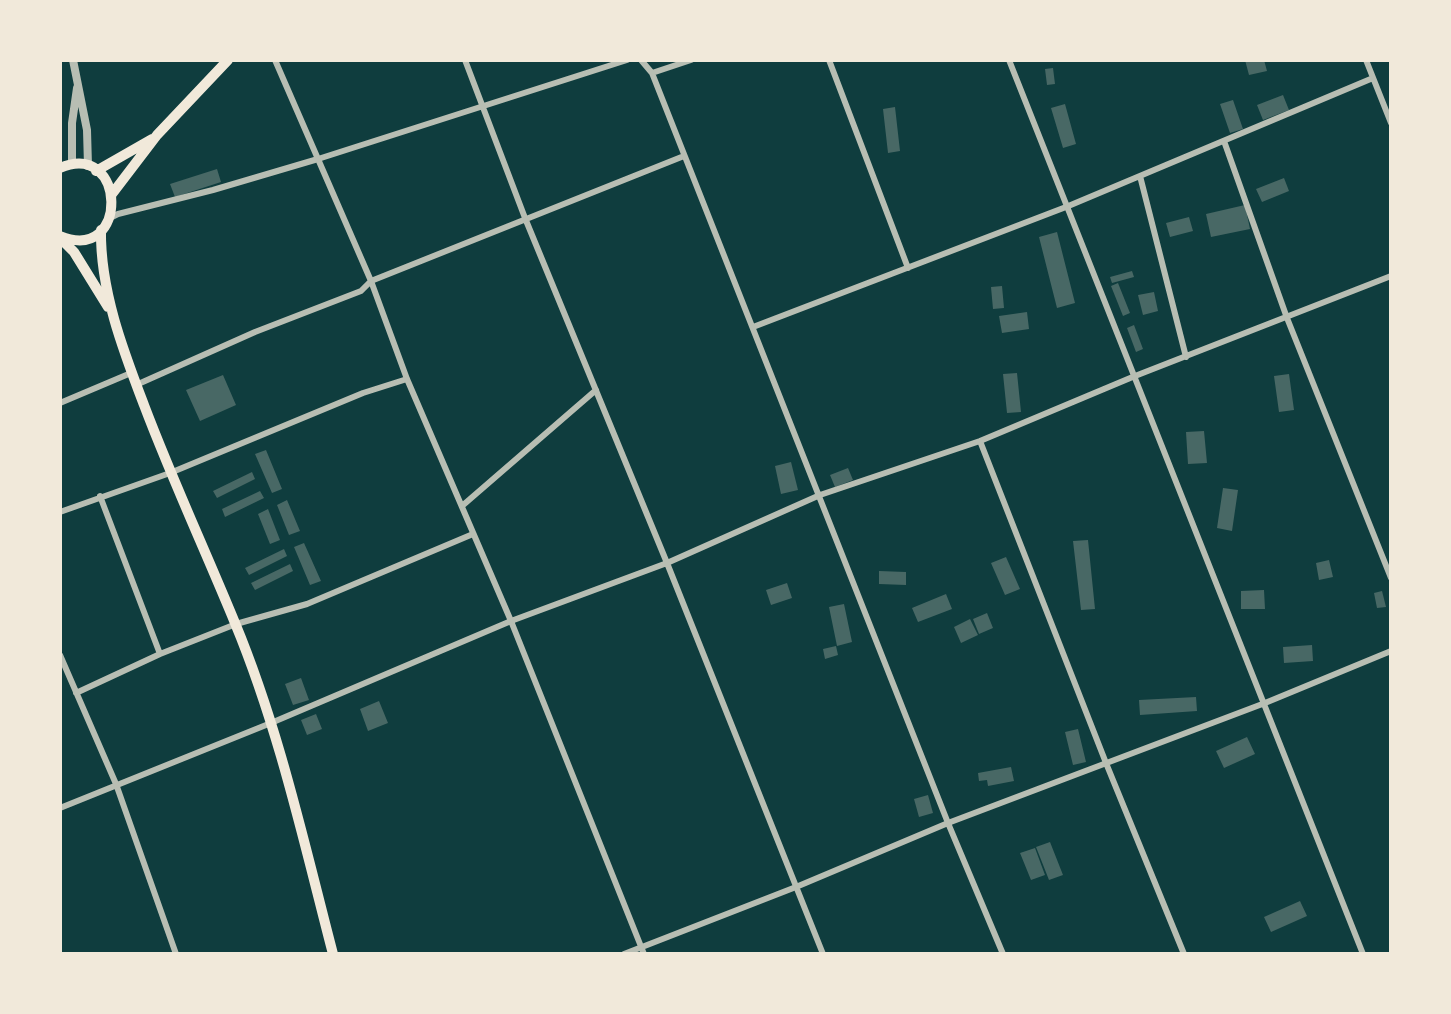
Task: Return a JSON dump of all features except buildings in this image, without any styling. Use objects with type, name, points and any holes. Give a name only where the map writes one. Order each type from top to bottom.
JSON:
[{"type":"main road","points":[[112,194],[157,135],[228,60]]},
{"type":"main road","points":[[92,168],[157,135]]},
{"type":"main road","points":[[60,168],[72,164],[92,168],[106,181],[112,194],[110,218],[101,230],[79,239],[60,237]]},
{"type":"main road","points":[[101,230],[102,254],[113,318],[131,373],[170,473],[236,624],[271,723],[333,954]]},
{"type":"main road","points":[[60,237],[80,259],[113,318]]},
{"type":"street","points":[[73,60],[92,168]]},
{"type":"street","points":[[275,60],[371,281],[407,379],[511,621],[643,951]]},
{"type":"street","points":[[465,60],[525,218],[667,563],[823,954]]},
{"type":"street","points":[[110,218],[318,159],[627,60]]},
{"type":"street","points":[[641,60],[652,73],[948,823],[1003,954]]},
{"type":"street","points":[[652,73],[691,60]]},
{"type":"street","points":[[829,60],[908,268]]},
{"type":"street","points":[[1009,60],[1363,954]]},
{"type":"street","points":[[1368,61],[1391,123]]},
{"type":"street","points":[[753,327],[1066,207],[1373,78]]},
{"type":"street","points":[[72,164],[72,123],[78,81]]},
{"type":"street","points":[[1224,141],[1287,318],[1391,578]]},
{"type":"street","points":[[136,385],[255,332],[361,291],[371,281],[684,156]]},
{"type":"street","points":[[1140,176],[1185,357]]},
{"type":"street","points":[[60,808],[271,723],[511,621],[667,563],[820,495],[980,441],[1135,376],[1391,276]]},
{"type":"street","points":[[60,402],[131,373]]},
{"type":"street","points":[[60,512],[170,473],[363,393],[407,379]]},
{"type":"street","points":[[462,506],[596,390]]},
{"type":"street","points":[[980,441],[1106,764],[1184,954]]},
{"type":"street","points":[[100,496],[160,654]]},
{"type":"street","points":[[76,693],[160,654],[236,624],[273,616],[307,604],[474,534]]},
{"type":"street","points":[[624,954],[643,951],[948,823],[1265,703],[1391,651]]},
{"type":"street","points":[[60,655],[116,784],[176,954]]}]
